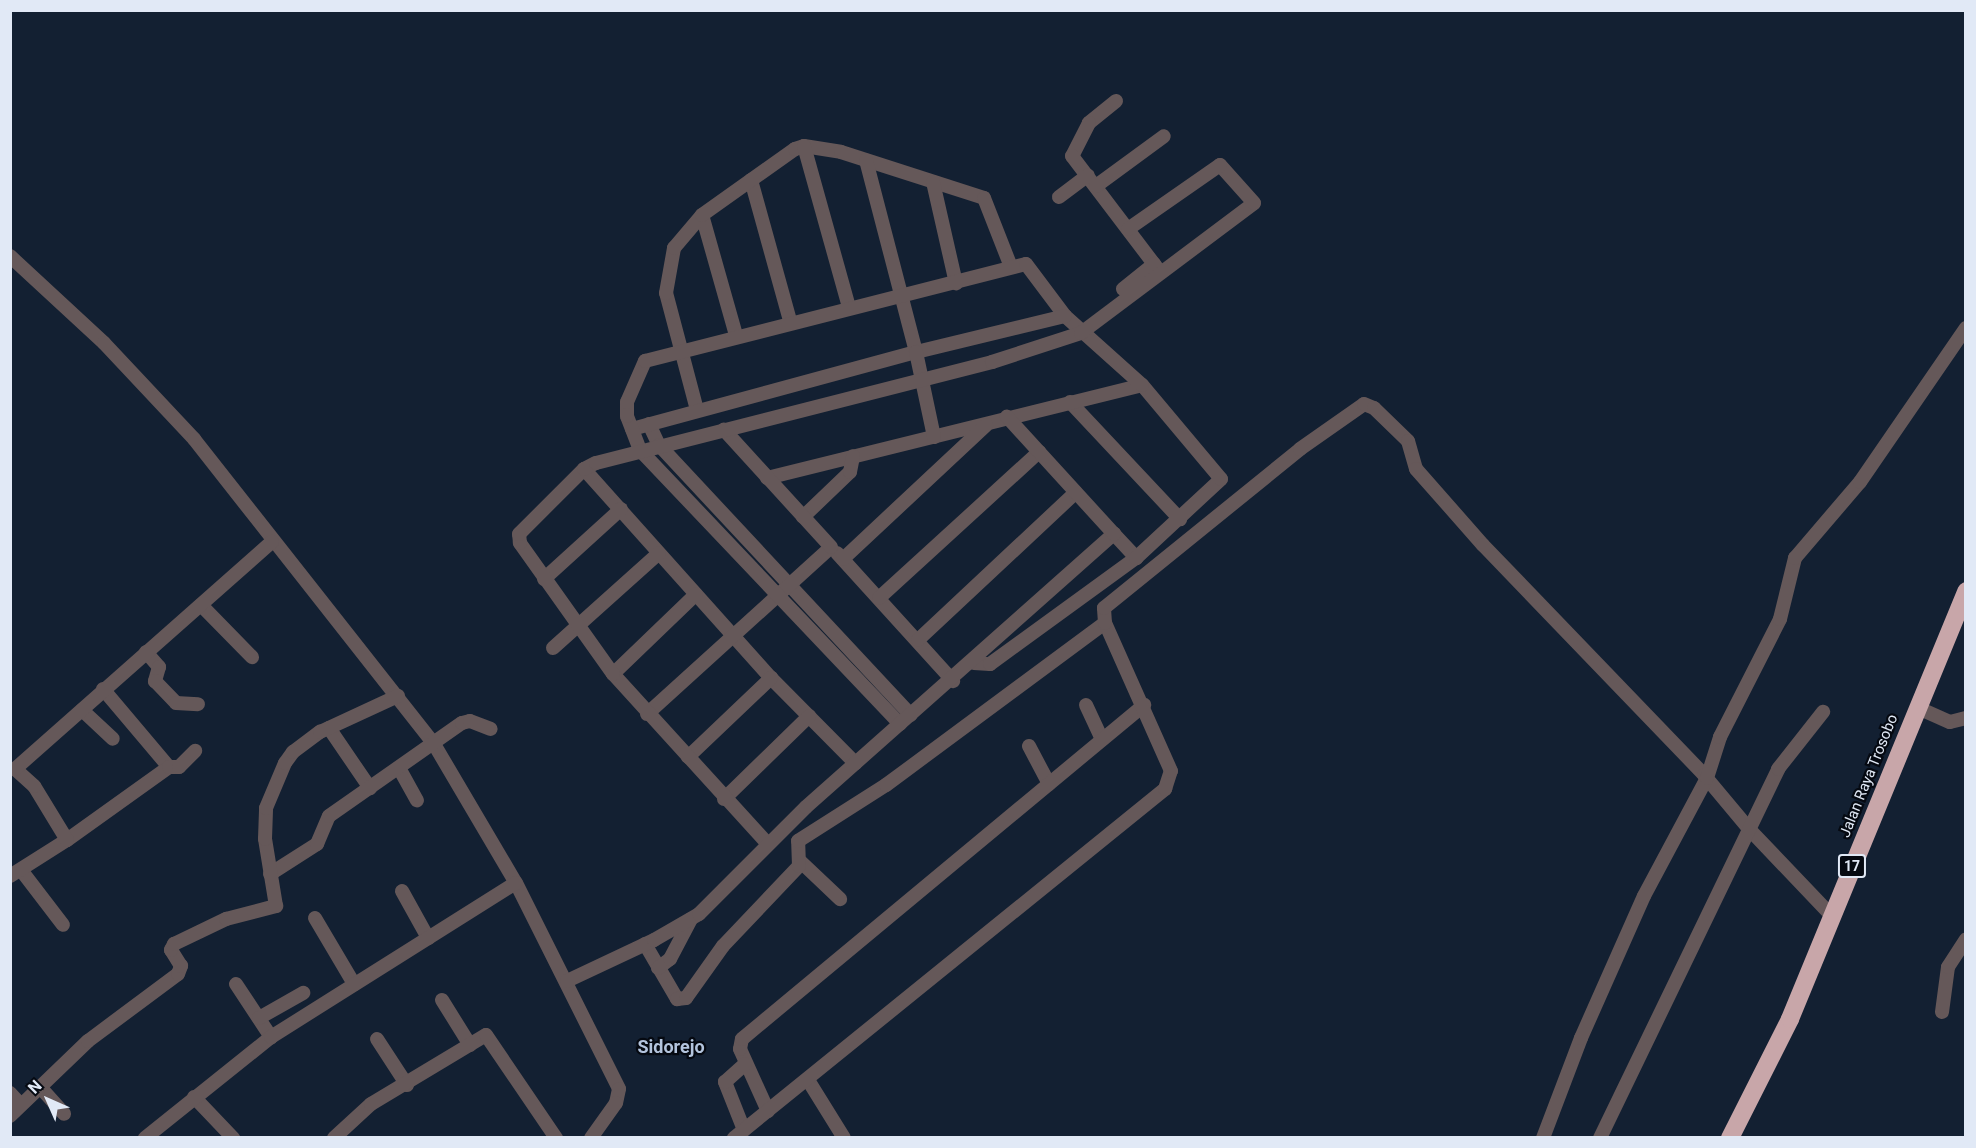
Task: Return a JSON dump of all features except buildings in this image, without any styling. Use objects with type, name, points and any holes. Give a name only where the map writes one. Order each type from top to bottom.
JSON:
[{"type":"highway","name":"Jalan Raya Trosobo","points":[[1743,1137],[1784,1058],[1832,924],[1965,591]]},
{"type":"highway","name":"Jalan Raya Trosobo","points":[[1730,1137],[1790,1019],[1832,924],[1933,715],[1965,618]]},
{"type":"street","points":[[1116,101],[1089,123],[1073,152],[1157,268]]},
{"type":"street","points":[[1059,197],[1092,181],[1164,136]]},
{"type":"street","points":[[804,146],[849,307]]},
{"type":"street","points":[[697,410],[684,351],[665,285],[677,242],[702,215],[781,156],[804,146],[866,160],[988,202],[1011,267]]},
{"type":"street","points":[[866,160],[923,377],[934,437]]},
{"type":"street","points":[[767,843],[647,714],[614,674],[544,579],[520,543],[519,534],[584,469],[659,445],[923,377],[993,362],[1073,325],[1157,268],[1248,211],[1254,205],[1253,200],[1223,167],[1217,166],[1128,229]]},
{"type":"street","points":[[751,180],[790,321]]},
{"type":"street","points":[[933,183],[956,283]]},
{"type":"street","points":[[702,215],[736,335]]},
{"type":"street","points":[[10,256],[104,344],[194,439],[272,542],[434,744],[516,883],[619,1089],[616,1103],[591,1137]]},
{"type":"street","points":[[785,591],[640,450],[632,429],[627,402],[641,364],[790,321],[956,283],[1011,267],[1029,266],[1073,325],[1142,385],[1221,476],[1180,519],[1136,558],[990,664],[974,663]]},
{"type":"street","points":[[632,429],[916,352],[1073,325]]},
{"type":"street","points":[[1543,1137],[1581,1038],[1644,896],[1720,737],[1780,619],[1795,558],[1860,482],[1965,328]]},
{"type":"street","points":[[767,478],[1142,385]]},
{"type":"street","points":[[1070,402],[1180,519]]},
{"type":"street","points":[[745,1064],[725,1082],[739,1134],[1166,789],[1171,771],[1102,612],[1108,604],[1300,449],[1361,406],[1369,404],[1408,441],[1416,469],[1483,545],[1703,774],[1832,924]]},
{"type":"street","points":[[1007,417],[1136,558]]},
{"type":"street","points":[[843,559],[987,423]]},
{"type":"street","points":[[649,424],[659,445],[785,591],[905,719]]},
{"type":"street","points":[[724,430],[953,681]]},
{"type":"street","points":[[879,598],[1039,452]]},
{"type":"street","points":[[803,517],[850,472],[854,456]]},
{"type":"street","points":[[584,469],[771,678],[855,763]]},
{"type":"street","points":[[918,640],[1076,492]]},
{"type":"street","points":[[544,579],[621,509]]},
{"type":"street","points":[[567,981],[691,919],[718,898],[767,843],[905,719],[974,663],[1114,534]]},
{"type":"street","points":[[64,841],[33,786],[13,772],[272,542]]},
{"type":"street","points":[[647,714],[831,547]]},
{"type":"street","points":[[553,648],[659,553]]},
{"type":"street","points":[[614,674],[696,594]]},
{"type":"street","points":[[201,605],[252,657]]},
{"type":"street","points":[[798,841],[886,785],[1105,623]]},
{"type":"street","points":[[146,652],[159,667],[155,681],[176,703],[198,704]]},
{"type":"street","points":[[687,757],[771,678]]},
{"type":"street","points":[[104,690],[169,767]]},
{"type":"street","points":[[10,1116],[88,1041],[178,974],[181,966],[171,950],[174,944],[226,919],[269,907],[270,874],[265,839],[266,808],[272,787],[292,752],[329,728],[395,693]]},
{"type":"street","points":[[1086,705],[1102,739]]},
{"type":"street","points":[[768,1111],[745,1064],[739,1044],[741,1039],[1144,705]]},
{"type":"street","points":[[82,710],[113,739]]},
{"type":"street","points":[[1600,1137],[1778,769],[1822,712]]},
{"type":"street","points":[[1933,715],[1965,718]]},
{"type":"street","points":[[724,799],[808,716]]},
{"type":"street","points":[[270,874],[311,850],[329,816],[462,723],[470,721],[491,729]]},
{"type":"street","points":[[329,728],[370,788]]},
{"type":"street","points":[[1029,747],[1049,784]]},
{"type":"street","points":[[63,925],[16,873],[169,767],[178,767],[195,751]]},
{"type":"street","points":[[399,768],[417,801]]},
{"type":"street","points":[[788,824],[798,841],[801,862],[840,900]]},
{"type":"street","points":[[645,944],[677,999],[686,999],[723,946],[801,862]]},
{"type":"street","points":[[145,1137],[271,1037],[311,1009],[516,883]]},
{"type":"street","points":[[402,891],[428,938]]},
{"type":"street","points":[[315,918],[354,984]]},
{"type":"street","points":[[658,968],[670,959],[691,919]]},
{"type":"street","points":[[1942,1012],[1948,967],[1965,939]]},
{"type":"street","points":[[236,984],[271,1037]]},
{"type":"street","points":[[259,1018],[303,993]]},
{"type":"street","points":[[442,1000],[470,1045]]},
{"type":"street","points":[[334,1137],[368,1107],[489,1035],[556,1137]]},
{"type":"street","points":[[377,1039],[407,1085]]},
{"type":"street","points":[[808,1080],[844,1137]]},
{"type":"street","points":[[40,1087],[64,1114]]},
{"type":"street","points":[[10,1094],[21,1106]]},
{"type":"street","points":[[194,1097],[232,1137]]},
{"type":"district","name":"Sidorejo","points":[[671,1047]]}]
